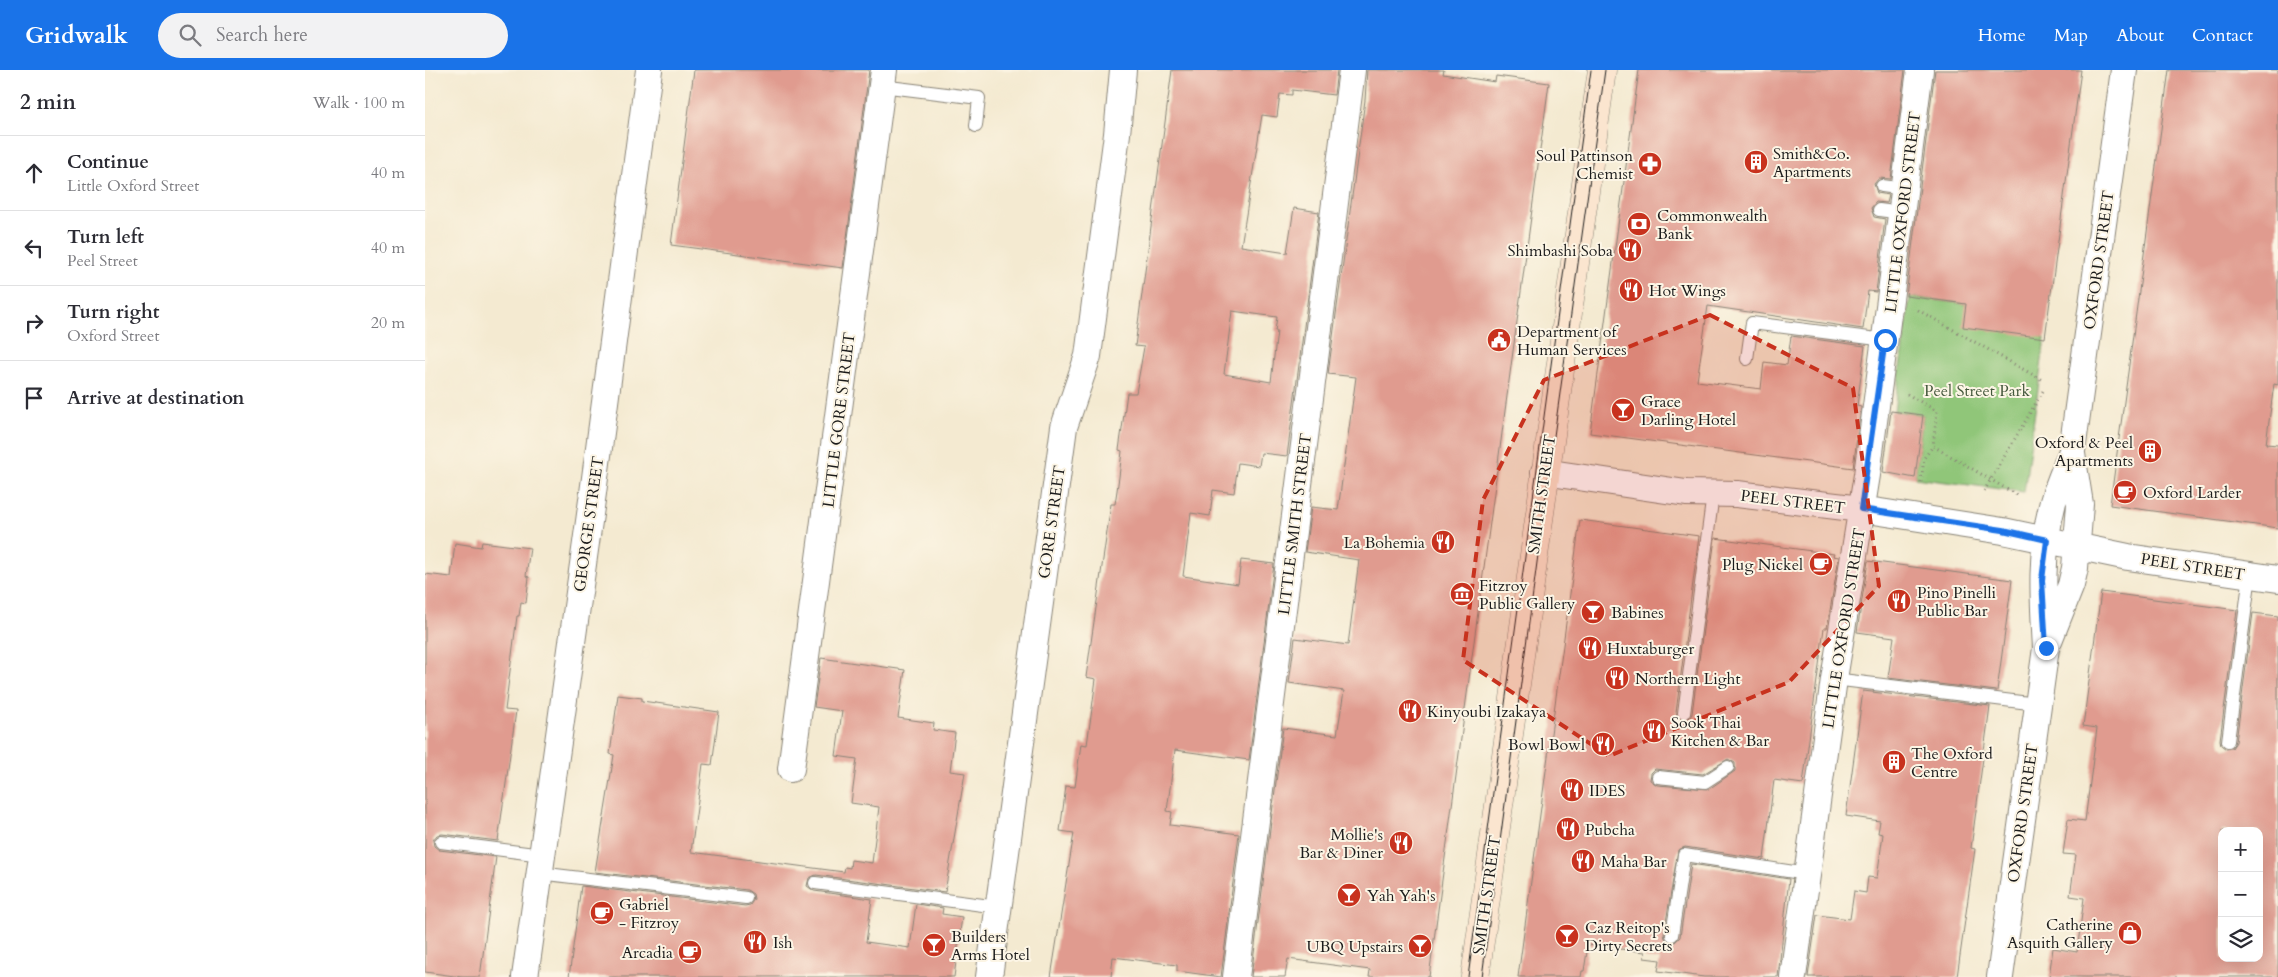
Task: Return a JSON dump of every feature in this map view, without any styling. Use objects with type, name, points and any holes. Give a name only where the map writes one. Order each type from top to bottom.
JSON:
[{"type":"street","name":"GEORGE STREET","points":[[525,977],[649,70]]},
{"type":"street","name":"GORE STREET","points":[[989,977],[1064,427],[1089,356],[1117,134],[1123,70]]},
{"type":"street","name":"LITTLE SMITH STREET","points":[[1235,977],[1352,70]]},
{"type":"street","name":"SMITH STREET","points":[[1475,977],[1544,472],[1602,70]]},
{"type":"street","name":"LITTLE OXFORD STREET","points":[[1793,977],[1807,874],[1813,779],[1834,680],[1861,509],[1891,295],[1892,200],[1921,70]]},
{"type":"street","name":"OXFORD STREET","points":[[2000,977],[2046,648],[2042,580],[2047,540],[2053,501],[2072,451],[2124,70]]},
{"type":"street","name":"LITTLE GORE STREET","points":[[791,769],[883,78]]},
{"type":"street","name":"OXFORD STREET","points":[[2046,648],[2071,585],[2077,547],[2080,504],[2072,451]]},
{"type":"street","name":"PEEL STREET","points":[[1544,472],[1687,493],[1737,494],[1861,509],[2003,530],[2077,547],[2278,579]]},
{"type":"lane","points":[[883,78],[979,98],[976,126]]},
{"type":"lane","points":[[1747,359],[1752,323],[1885,340]]},
{"type":"lane","points":[[1684,712],[1713,494]]},
{"type":"lane","points":[[2228,741],[2250,575]]},
{"type":"lane","points":[[1834,680],[2037,704]]},
{"type":"lane","points":[[1657,777],[1705,782],[1727,767]]},
{"type":"lane","points":[[441,842],[541,864],[746,898]]},
{"type":"lane","points":[[1672,936],[1684,855],[1807,874]]},
{"type":"lane","points":[[815,883],[999,907]]},
{"type":"path","points":[[1891,295],[2044,380]]},
{"type":"path","points":[[1880,379],[1937,411],[1933,446],[1924,458],[1921,482]]},
{"type":"path","points":[[1984,491],[2043,391]]},
{"type":"path","points":[[1933,446],[2017,496]]},
{"type":"highlighted area","points":[[1710,315],[1853,388],[1879,586],[1789,682],[1609,756],[1463,660],[1483,500],[1544,380]]},
{"type":"green space","name":"Peel Street Park","points":[[1910,297],[1966,304],[2045,338],[2024,492],[1915,478],[1923,415],[1894,411]]},
{"type":"building","points":[[694,70],[869,70],[843,268],[671,245]]},
{"type":"building","points":[[1172,70],[1337,70],[1334,95],[1292,90],[1292,95],[1280,94],[1277,117],[1262,115],[1241,246],[1287,253],[1294,208],[1319,212],[1287,456],[1261,453],[1259,466],[1238,463],[1234,493],[1213,490],[1210,516],[1191,513],[1183,576],[1238,584],[1241,560],[1274,564],[1249,760],[1175,750],[1167,811],[1172,812],[1170,825],[1239,834],[1221,977],[1177,971],[1177,965],[1113,957],[1111,977],[1051,977],[1074,833],[1060,831],[1066,786],[1075,787],[1081,744],[1087,745],[1096,679],[1086,677],[1111,504],[1115,504],[1119,477],[1122,451],[1119,450],[1127,393],[1136,393],[1144,347],[1135,346]],"holes":[[[1232,311],[1277,317],[1271,382],[1224,374]]]},
{"type":"building","points":[[1367,70],[1444,70],[1443,74],[1495,82],[1496,76],[1549,83],[1429,977],[1369,977],[1370,970],[1288,959],[1285,977],[1251,977],[1283,728],[1337,735],[1344,691],[1289,683],[1295,638],[1348,645],[1359,560],[1305,552],[1311,507],[1338,510],[1356,377],[1328,374],[1365,100]]},
{"type":"building","points":[[1639,70],[1905,70],[1891,179],[1879,178],[1874,184],[1877,193],[1889,195],[1887,203],[1876,202],[1871,208],[1874,217],[1885,219],[1876,292],[1868,291],[1863,329],[1708,306],[1697,381],[1761,389],[1764,362],[1787,365],[1791,336],[1865,346],[1857,406],[1861,407],[1853,468],[1590,433]]},
{"type":"building","points":[[1935,70],[2081,70],[2045,338],[1963,327],[1966,304],[1906,296]]},
{"type":"building","points":[[2169,70],[2278,70],[2278,385],[2274,384],[2266,444],[2278,445],[2278,528],[2110,505]]},
{"type":"building","points":[[1891,411],[1923,415],[1915,478],[1883,472]]},
{"type":"building","points":[[1580,520],[1699,536],[1676,712],[1677,717],[1682,721],[1688,720],[1692,714],[1715,538],[1834,554],[1833,556],[1839,557],[1827,628],[1824,628],[1803,784],[1774,780],[1764,859],[1685,847],[1678,850],[1664,934],[1670,943],[1675,942],[1680,937],[1691,864],[1789,879],[1778,977],[1704,977],[1658,971],[1660,960],[1644,958],[1645,952],[1588,945],[1584,971],[1582,971],[1581,977],[1518,977]],"holes":[[[1728,759],[1735,763],[1735,771],[1709,789],[1657,785],[1650,780],[1651,773],[1655,769],[1703,774]]]},
{"type":"building","points":[[482,542],[530,548],[526,576],[529,577],[526,603],[521,602],[519,616],[517,616],[505,710],[516,711],[498,841],[442,834],[437,835],[433,840],[434,846],[439,850],[496,857],[480,977],[462,977],[425,972],[425,574],[451,577],[455,543],[481,547]]},
{"type":"building","points":[[1868,561],[2012,580],[1997,691],[1888,678],[1894,637],[1857,632]]},
{"type":"building","points":[[2101,592],[2237,610],[2220,740],[2221,745],[2226,749],[2232,748],[2236,742],[2253,613],[2278,616],[2278,977],[2049,977],[2053,948],[2077,952],[2084,898],[2070,896],[2076,855],[2063,854],[2068,819],[2085,821],[2097,728],[2083,726]]},
{"type":"building","points":[[821,658],[905,670],[898,718],[934,723],[933,730],[955,733],[950,771],[965,773],[945,892],[816,875],[809,878],[807,886],[814,891],[872,899],[866,942],[910,948],[916,904],[943,908],[942,914],[962,917],[954,977],[569,977],[581,886],[745,906],[750,905],[754,899],[753,894],[747,890],[595,872],[614,755],[610,754],[618,695],[642,698],[642,701],[719,712],[712,765],[703,764],[691,852],[844,872],[845,867],[850,868],[851,860],[872,863],[879,807],[851,803],[857,759],[836,756],[842,711],[814,707]]},
{"type":"building","points":[[1863,691],[1990,706],[1971,848],[1975,849],[1957,977],[1808,977],[1817,915],[1850,919],[1854,891],[1866,893],[1868,877],[1877,878],[1883,834],[1878,833],[1880,821],[1846,816]]},
{"type":"tram line","points":[[1468,977],[1591,70]]},
{"type":"tram line","points":[[1482,977],[1605,70]]},
{"type":"place","name":"Smith&Co. Apartments","points":[[1756,162]]},
{"type":"place","name":"Soul Pattinson Chemist","points":[[1650,164]]},
{"type":"place","name":"Commonwealth Bank","points":[[1639,224]]},
{"type":"place","name":"Shimbashi Soba","points":[[1630,250]]},
{"type":"place","name":"Hot Wings","points":[[1631,290]]},
{"type":"place","name":"Department of Human Services","points":[[1499,340]]},
{"type":"place","name":"Grace Darling Hotel","points":[[1623,410]]},
{"type":"place","name":"Oxford & Peel Apartments","points":[[2150,451]]},
{"type":"place","name":"Oxford Larder","points":[[2125,492]]},
{"type":"place","name":"La Bohemia","points":[[1443,542]]},
{"type":"place","name":"Plug Nickel","points":[[1821,564]]},
{"type":"place","name":"Fitzroy Public Gallery","points":[[1462,594]]},
{"type":"place","name":"Pino Pinelli Public Bar","points":[[1899,601]]},
{"type":"place","name":"Babines","points":[[1593,612]]},
{"type":"place","name":"Huxtaburger","points":[[1590,648]]},
{"type":"place","name":"Northern Light","points":[[1617,678]]},
{"type":"place","name":"Kinyoubi Izakaya","points":[[1410,711]]},
{"type":"place","name":"Sook Thai Kitchen & Bar","points":[[1654,731]]},
{"type":"place","name":"Bowl Bowl","points":[[1603,744]]},
{"type":"place","name":"The Oxford Centre","points":[[1894,762]]},
{"type":"place","name":"IDES","points":[[1572,790]]},
{"type":"place","name":"Pubcha","points":[[1568,829]]},
{"type":"place","name":"Mollie's Bar & Diner","points":[[1401,843]]},
{"type":"place","name":"Maha Bar","points":[[1583,861]]},
{"type":"place","name":"Yah Yah's","points":[[1349,895]]},
{"type":"place","name":"Gabriel - Fitzroy","points":[[602,913]]},
{"type":"place","name":"Catherine Asquith Gallery","points":[[2130,933]]},
{"type":"place","name":"Caz Reitop's Dirty Secrets","points":[[1567,936]]},
{"type":"place","name":"Ish","points":[[755,942]]},
{"type":"place","name":"Builders Arms Hotel","points":[[934,945]]},
{"type":"place","name":"UBQ Upstairs","points":[[1420,946]]},
{"type":"place","name":"Arcadia","points":[[690,952]]},
{"type":"route","points":[[1885,340],[1861,509],[2003,530],[2047,540],[2042,580],[2046,648]]}]
